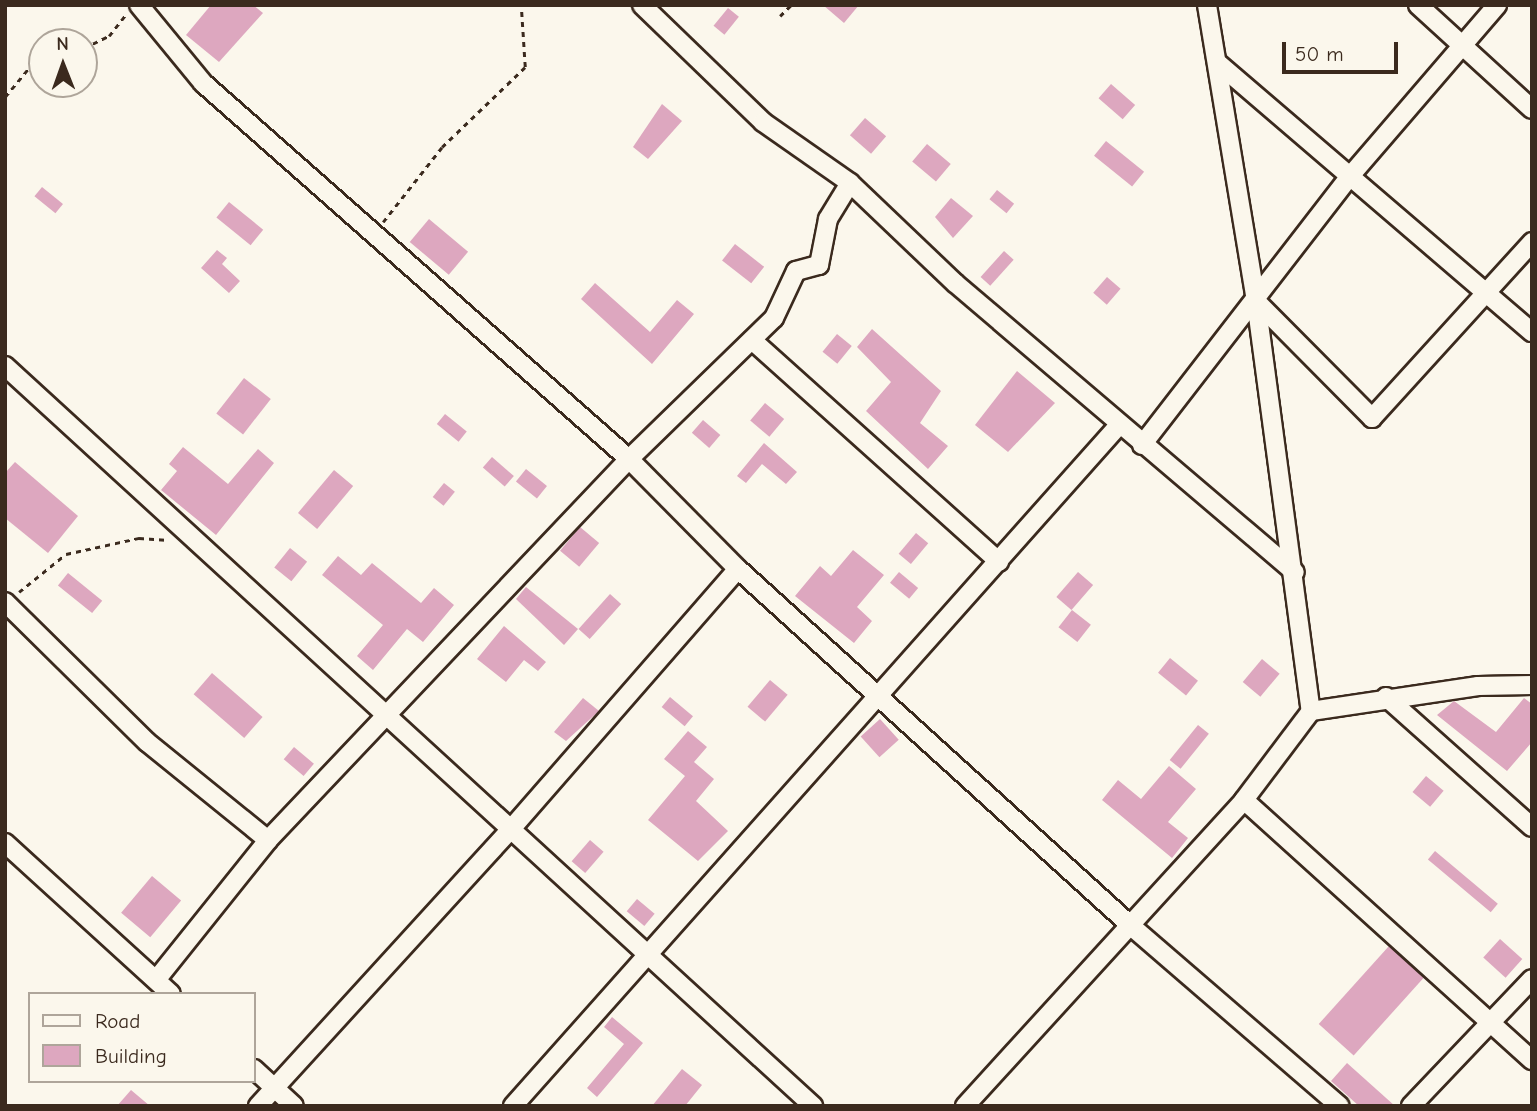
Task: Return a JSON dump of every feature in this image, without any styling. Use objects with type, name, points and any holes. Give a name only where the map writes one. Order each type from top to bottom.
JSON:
[{"type":"street","points":[[139,5],[203,83],[629,459],[738,569],[1130,925],[1340,1106]]},
{"type":"street","points":[[642,5],[763,122],[850,183],[955,283],[1142,445],[1295,572]]},
{"type":"street","points":[[965,1106],[1244,800],[1311,710],[1295,572],[1256,301],[1208,5]]},
{"type":"street","points":[[1418,5],[1532,109]]},
{"type":"street","points":[[1142,445],[1351,175],[1461,43],[1497,5]]},
{"type":"street","points":[[1219,64],[1489,291],[1532,332]]},
{"type":"street","points":[[156,980],[268,840],[389,718],[629,459],[774,318],[796,271],[819,265],[828,219],[850,183]]},
{"type":"street","points":[[1256,301],[1372,418],[1532,242]]},
{"type":"street","points":[[752,340],[999,562]]},
{"type":"street","points":[[5,366],[813,1106]]},
{"type":"street","points":[[513,1106],[647,952],[880,698],[1119,425]]},
{"type":"street","points":[[258,1106],[511,829],[738,569]]},
{"type":"street","points":[[5,602],[148,742],[268,840]]},
{"type":"street","points":[[1311,710],[1386,697],[1532,685]]},
{"type":"street","points":[[1386,697],[1532,827]]},
{"type":"street","points":[[1244,800],[1532,1060]]},
{"type":"street","points":[[5,843],[169,992]]},
{"type":"street","points":[[1411,1106],[1532,979]]},
{"type":"street","points":[[256,1071],[294,1106]]},
{"type":"path","points":[[98,41],[109,36],[132,5]]},
{"type":"path","points":[[374,233],[442,147],[525,67],[521,5]]},
{"type":"path","points":[[780,16],[791,5]]},
{"type":"path","points":[[5,97],[28,69]]},
{"type":"path","points":[[5,602],[66,554],[139,538],[197,542]]},
{"type":"building","points":[[211,5],[253,5],[263,13],[219,62],[186,35]]},
{"type":"building","points":[[823,5],[859,5],[844,23]]},
{"type":"building","points":[[728,8],[739,17],[724,35],[714,26]]},
{"type":"building","points":[[1111,84],[1135,105],[1123,119],[1099,98]]},
{"type":"building","points":[[662,104],[682,121],[648,159],[633,147]]},
{"type":"building","points":[[865,118],[886,136],[871,154],[850,135]]},
{"type":"building","points":[[1106,141],[1144,172],[1132,187],[1094,156]]},
{"type":"building","points":[[927,144],[951,164],[936,182],[912,162]]},
{"type":"building","points":[[42,187],[63,204],[55,213],[34,196]]},
{"type":"building","points":[[997,190],[1014,204],[1007,213],[989,199]]},
{"type":"building","points":[[951,198],[973,216],[953,238],[935,217]]},
{"type":"building","points":[[229,202],[263,230],[251,245],[216,218]]},
{"type":"building","points":[[429,219],[468,252],[449,275],[410,242]]},
{"type":"building","points":[[735,244],[764,267],[751,283],[722,261]]},
{"type":"building","points":[[217,250],[227,258],[222,264],[240,281],[229,293],[201,268]]},
{"type":"building","points":[[1004,251],[1014,260],[990,286],[981,277]]},
{"type":"building","points":[[1107,277],[1121,289],[1107,305],[1093,293]]},
{"type":"building","points":[[595,283],[650,332],[677,300],[694,314],[652,364],[581,299]]},
{"type":"building","points":[[872,329],[941,391],[920,423],[948,446],[928,469],[866,411],[891,382],[857,347]]},
{"type":"building","points":[[837,334],[852,346],[837,364],[823,352]]},
{"type":"building","points":[[1017,371],[1055,403],[1008,452],[975,425]]},
{"type":"building","points":[[244,378],[271,399],[243,434],[216,413]]},
{"type":"building","points":[[765,403],[784,419],[769,437],[750,421]]},
{"type":"building","points":[[445,414],[467,432],[459,442],[437,424]]},
{"type":"building","points":[[703,420],[720,435],[709,448],[692,433]]},
{"type":"building","points":[[764,443],[797,472],[786,484],[762,464],[746,483],[737,476]]},
{"type":"building","points":[[183,447],[228,484],[258,449],[274,463],[216,535],[161,490],[177,471],[169,464]]},
{"type":"building","points":[[492,457],[514,476],[505,487],[483,468]]},
{"type":"building","points":[[15,462],[78,516],[48,553],[5,518],[5,473]]},
{"type":"building","points":[[526,469],[547,486],[537,498],[516,481]]},
{"type":"building","points":[[334,470],[353,486],[317,529],[298,513]]},
{"type":"building","points":[[444,483],[455,492],[444,506],[433,497]]},
{"type":"building","points":[[580,527],[599,543],[579,567],[560,551]]},
{"type":"building","points":[[916,533],[928,543],[911,564],[899,554]]},
{"type":"building","points":[[290,548],[307,562],[291,581],[274,567]]},
{"type":"building","points":[[853,550],[884,575],[857,607],[872,621],[854,643],[795,596],[820,566],[831,576]]},
{"type":"building","points":[[338,556],[361,575],[372,563],[421,603],[434,588],[454,605],[423,642],[407,629],[373,670],[357,656],[383,625],[322,575]]},
{"type":"building","points":[[899,572],[918,588],[909,599],[890,583]]},
{"type":"building","points":[[1078,572],[1093,585],[1071,610],[1056,597]]},
{"type":"building","points":[[68,573],[102,601],[92,613],[58,585]]},
{"type":"building","points":[[526,587],[578,629],[564,645],[516,599]]},
{"type":"building","points":[[610,594],[621,604],[590,639],[579,629]]},
{"type":"building","points":[[1072,610],[1091,625],[1077,642],[1058,627]]},
{"type":"building","points":[[504,626],[546,662],[538,671],[524,660],[506,682],[477,659]]},
{"type":"building","points":[[1170,658],[1198,681],[1186,695],[1158,673]]},
{"type":"building","points":[[1262,659],[1280,674],[1260,697],[1243,682]]},
{"type":"building","points":[[212,673],[263,717],[244,738],[194,694]]},
{"type":"building","points":[[770,680],[788,695],[765,722],[748,707]]},
{"type":"building","points":[[670,697],[693,716],[685,726],[662,707]]},
{"type":"building","points":[[583,698],[599,711],[566,741],[554,732]]},
{"type":"building","points":[[1524,698],[1532,704],[1532,742],[1507,771],[1437,715],[1454,701],[1496,732]]},
{"type":"building","points":[[880,719],[899,740],[879,757],[861,736]]},
{"type":"building","points":[[1198,725],[1209,734],[1181,769],[1170,760]]},
{"type":"building","points":[[688,731],[707,747],[694,762],[714,779],[696,801],[728,831],[698,861],[648,820],[685,776],[664,759]]},
{"type":"building","points":[[294,747],[314,764],[304,776],[284,759]]},
{"type":"building","points":[[1169,766],[1196,789],[1168,822],[1188,838],[1172,858],[1102,800],[1118,780],[1141,799]]},
{"type":"building","points":[[1426,776],[1444,791],[1430,807],[1413,792]]},
{"type":"building","points":[[590,840],[604,852],[585,873],[572,861]]},
{"type":"building","points":[[1435,851],[1498,904],[1491,912],[1428,859]]},
{"type":"building","points":[[152,876],[181,900],[150,937],[121,913]]},
{"type":"building","points":[[637,899],[655,914],[644,926],[627,911]]},
{"type":"building","points":[[1500,939],[1522,959],[1506,978],[1483,958]]},
{"type":"building","points":[[1389,946],[1424,977],[1354,1055],[1319,1024]]},
{"type":"building","points":[[612,1017],[643,1043],[597,1097],[587,1088],[624,1044],[604,1027]]},
{"type":"building","points":[[1347,1063],[1395,1106],[1359,1106],[1331,1081]]},
{"type":"building","points":[[682,1069],[702,1085],[685,1106],[652,1106]]},
{"type":"building","points":[[131,1090],[150,1106],[117,1106]]}]
